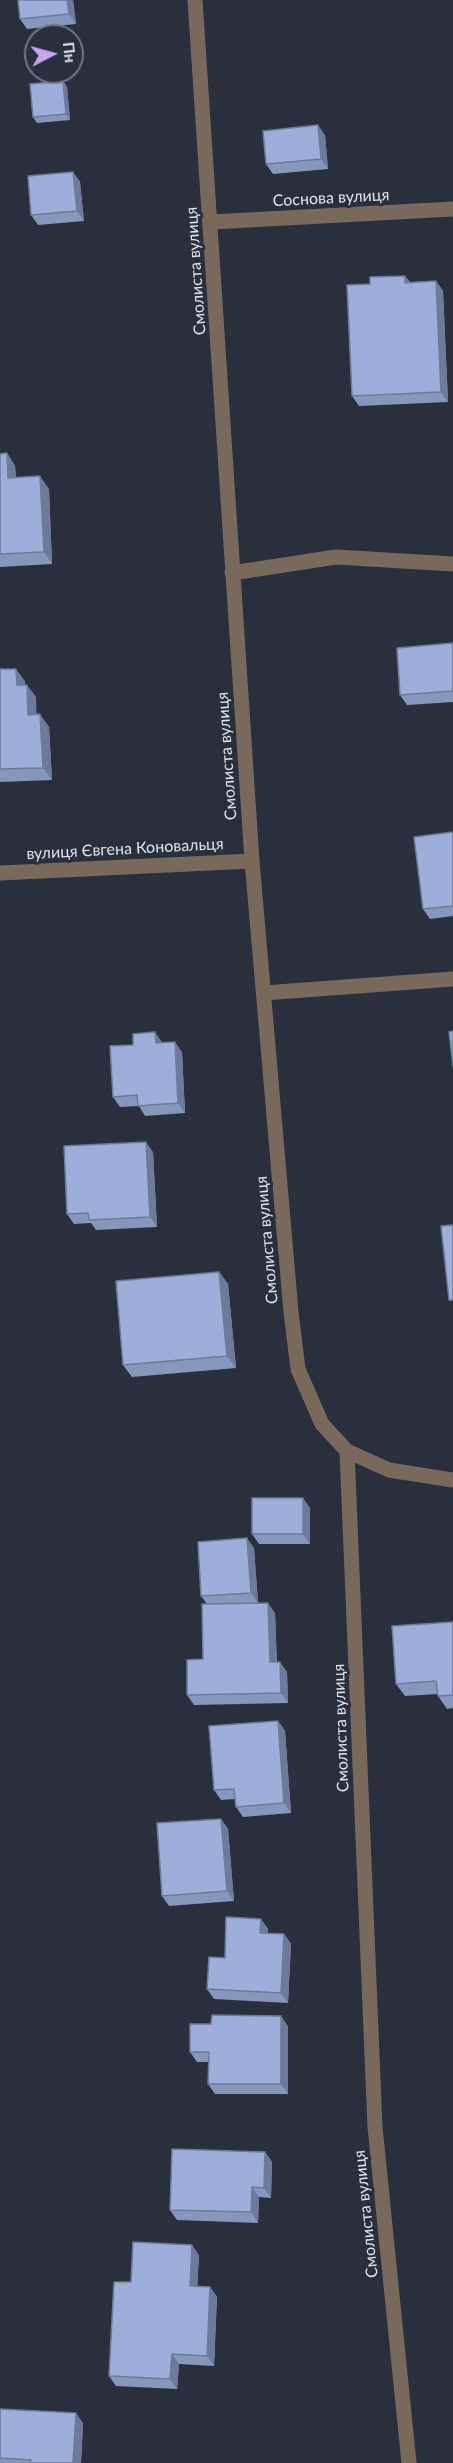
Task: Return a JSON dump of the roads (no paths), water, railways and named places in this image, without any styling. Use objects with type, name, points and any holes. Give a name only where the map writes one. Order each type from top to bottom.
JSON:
[{"type":"street","name":"Смолиста вулиця","points":[[195,0],[252,861],[291,1312],[298,1369],[322,1424],[348,1451],[375,2127],[409,2463]]},
{"type":"street","name":"Соснова вулиця","points":[[211,222],[453,209]]},
{"type":"street","points":[[232,573],[336,556],[453,564]]},
{"type":"street","name":"вулиця Євгена Коновальця","points":[[0,873],[252,861]]},
{"type":"street","points":[[264,993],[453,979]]},
{"type":"street","points":[[348,1451],[389,1470],[453,1480]]}]
